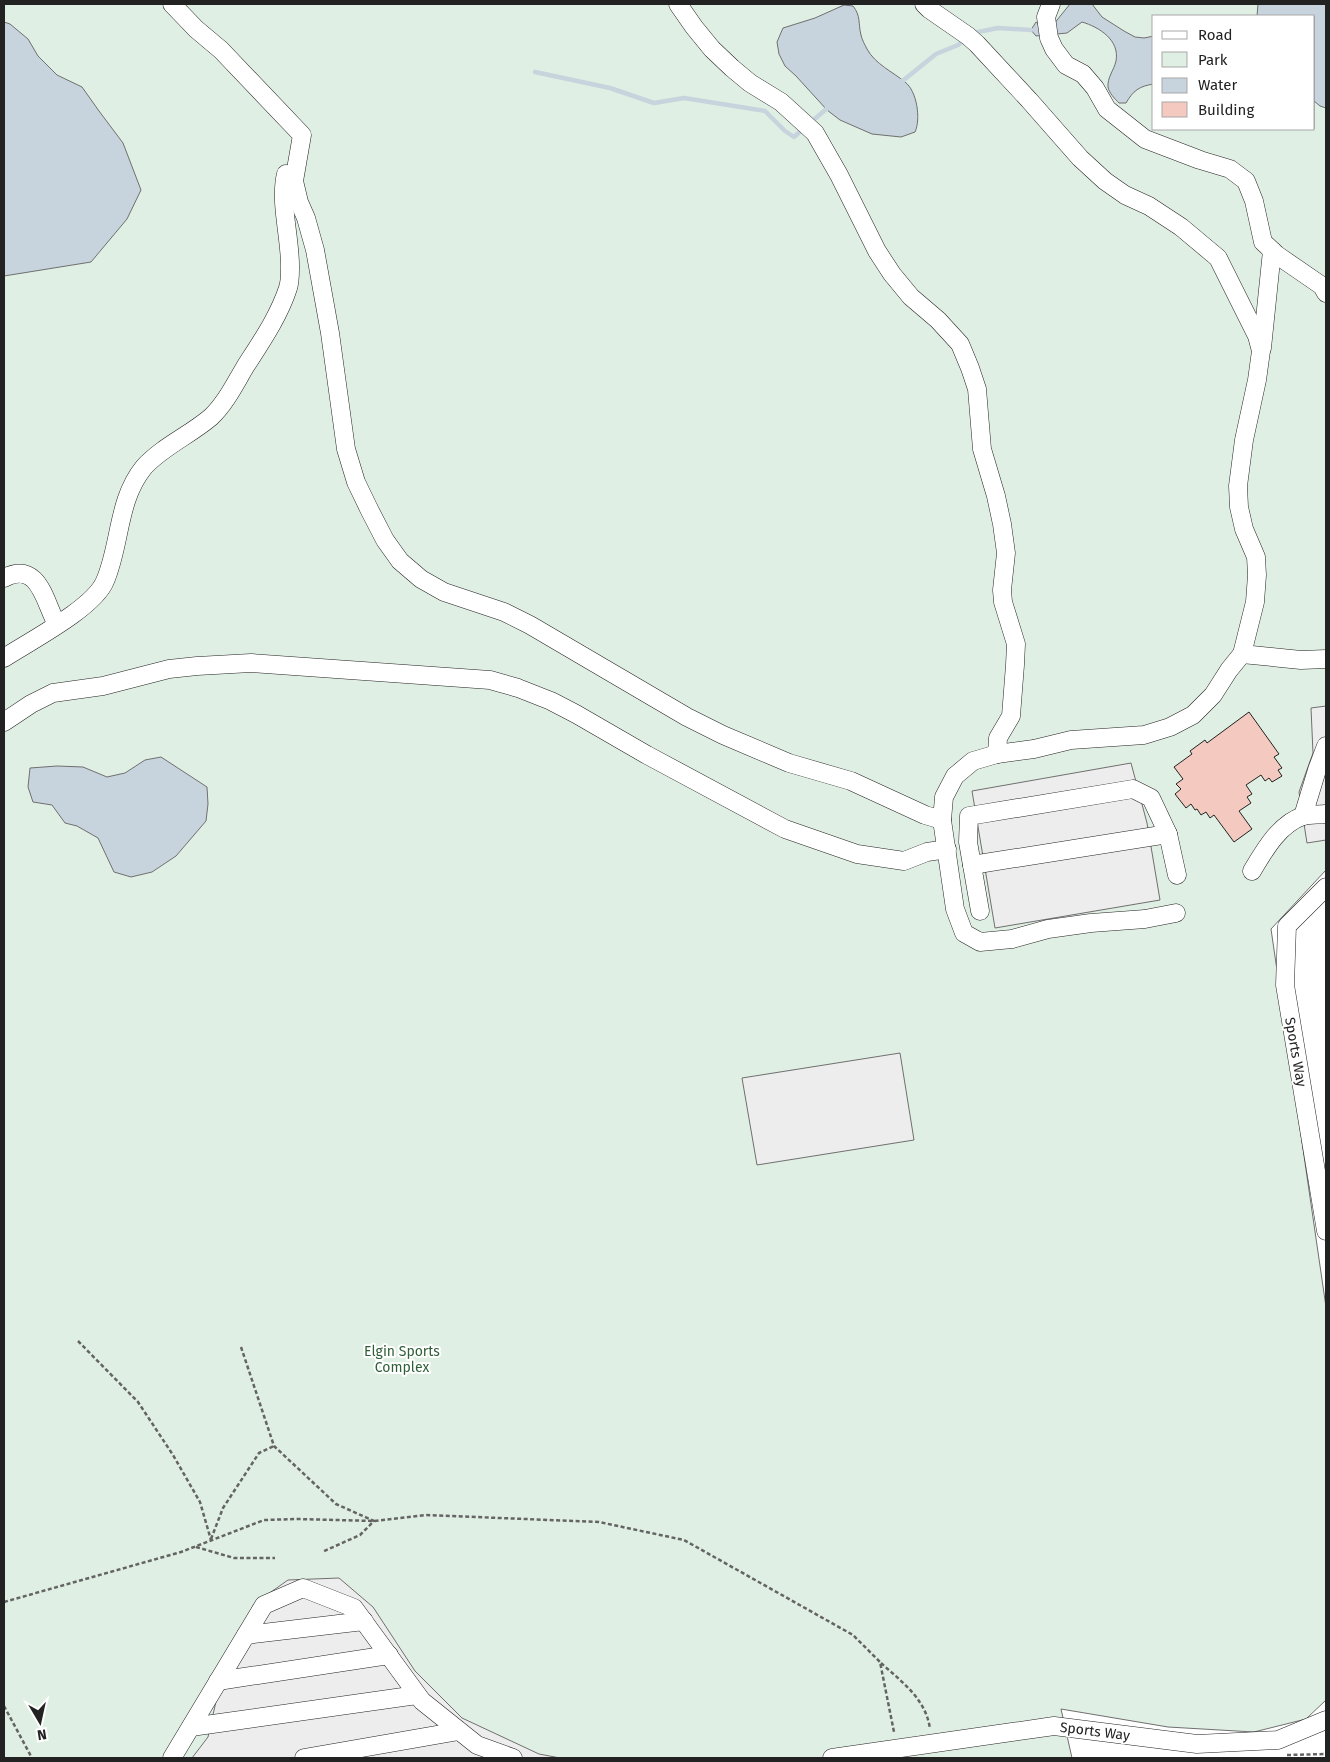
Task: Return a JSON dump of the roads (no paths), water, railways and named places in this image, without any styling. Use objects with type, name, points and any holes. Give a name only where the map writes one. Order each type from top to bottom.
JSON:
[{"type":"street","points":[[172,4],[196,29],[221,50],[302,135],[294,180],[299,202],[306,218],[315,250],[330,333],[346,449],[356,482],[369,509],[384,540],[400,561],[421,580],[444,592],[504,612],[530,625],[687,717],[723,735],[789,763],[851,781],[925,815],[942,820]]},
{"type":"street","points":[[678,4],[694,27],[725,62],[750,82],[781,102],[810,129],[839,175],[877,251],[887,266],[911,297],[938,320],[960,344],[977,389],[982,449],[996,496],[1006,553],[1002,590],[1003,602],[1016,644],[1011,716],[998,738],[997,754]]},
{"type":"street","points":[[924,4],[972,40],[1029,100],[1080,158],[1105,181],[1125,195],[1149,206],[1182,227],[1218,258],[1257,336],[1262,351]]},
{"type":"street","points":[[1051,4],[1046,17],[1054,49],[1066,65],[1083,74],[1095,88],[1107,109],[1146,139],[1200,160],[1230,169],[1246,181],[1254,202],[1263,242],[1272,251],[1322,286],[1326,293]]},
{"type":"street","points":[[4,658],[90,601],[105,582],[120,531],[125,502],[133,484],[145,466],[212,416],[227,397],[278,312],[289,286],[290,262],[285,179],[290,160],[298,153]]},
{"type":"street","points":[[1176,913],[1145,919],[1082,924],[1012,939],[980,942],[964,933],[955,909],[948,848],[942,820],[944,797],[955,776],[973,761],[997,754],[1034,749],[1071,740],[1144,735],[1170,727],[1192,715],[1213,695],[1242,654],[1255,602],[1257,575],[1256,557],[1244,529],[1239,507],[1239,477],[1244,440],[1262,351],[1272,251]]},
{"type":"street","points":[[4,578],[11,574],[26,575],[38,583],[48,601],[51,614],[57,624]]},
{"type":"street","points":[[1242,654],[1301,660],[1326,658],[1326,654]]},
{"type":"street","points":[[4,722],[31,704],[53,693],[103,686],[169,669],[197,666],[251,662],[490,680],[518,688],[559,705],[647,755],[785,829],[857,854],[904,861],[927,852],[948,848]]},
{"type":"street","points":[[1302,816],[1320,778],[1326,746]]},
{"type":"street","points":[[980,911],[968,842],[969,816],[1133,789],[1152,798],[1168,834],[1178,875]]},
{"type":"street","points":[[1252,871],[1268,845],[1285,826],[1302,816],[1326,814]]},
{"type":"street","points":[[972,865],[1168,834]]},
{"type":"street","name":"Sports Way","points":[[1326,887],[1287,926],[1285,985],[1326,1231]]},
{"type":"street","points":[[172,1758],[264,1605],[303,1588],[354,1608],[422,1701],[477,1745],[513,1758]]},
{"type":"street","points":[[246,1635],[364,1621]]},
{"type":"street","points":[[218,1681],[389,1655]]},
{"type":"street","points":[[191,1727],[417,1695]]},
{"type":"street","name":"Sports Way","points":[[832,1758],[1054,1726],[1197,1744],[1278,1740],[1326,1720]]},
{"type":"street","points":[[304,1758],[459,1731]]},
{"type":"water","points":[[1070,4],[1092,4],[1102,17],[1135,37],[1152,36],[1152,84],[1137,90],[1126,103],[1119,103],[1108,87],[1116,61],[1116,53],[1115,47],[1107,36],[1095,27],[1082,22],[1067,33],[1036,36],[1031,30],[1036,22],[1044,27],[1053,25]]},
{"type":"water","points":[[1258,4],[1326,4],[1326,108],[1315,102],[1315,15],[1257,15]]},
{"type":"water","points":[[844,5],[853,6],[856,10],[862,39],[870,54],[909,86],[915,98],[918,113],[915,132],[901,137],[872,134],[840,120],[827,110],[785,66],[779,54],[777,42],[783,28],[815,18]]},
{"type":"water","points":[[4,22],[10,24],[28,39],[38,56],[57,75],[82,87],[123,143],[141,190],[127,219],[91,262],[4,276]]},
{"type":"water","points":[[161,757],[207,787],[206,821],[176,856],[152,872],[131,877],[114,872],[98,838],[77,826],[65,823],[52,805],[33,802],[28,787],[30,768],[83,767],[107,777],[125,773],[145,760]]},
{"type":"waterway","points":[[973,33],[998,28],[1031,30]]},
{"type":"waterway","points":[[900,83],[936,54],[958,45],[965,39]]},
{"type":"waterway","points":[[535,72],[610,88],[654,103],[684,98],[765,111],[785,131],[794,137],[804,128]]},
{"type":"waterway","points":[[810,123],[831,105]]},
{"type":"park label","name":"Elgin Sports Complex","points":[[402,1359]]}]
